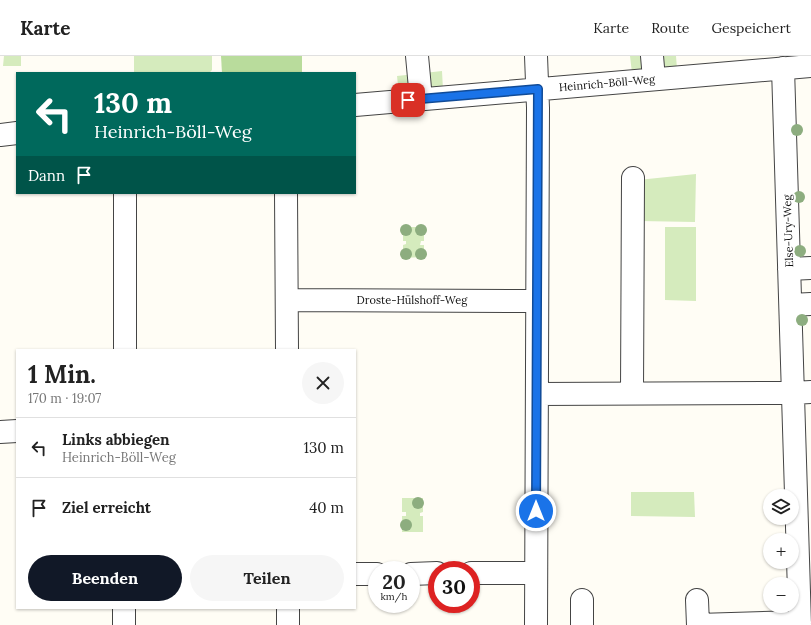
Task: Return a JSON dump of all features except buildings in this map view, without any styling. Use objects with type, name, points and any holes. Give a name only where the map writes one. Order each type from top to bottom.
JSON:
[{"type":"street","points":[[417,56],[421,99]]},
{"type":"street","points":[[536,56],[538,89],[536,625]]},
{"type":"street","points":[[652,56],[654,79]]},
{"type":"street","points":[[810,56],[811,65]]},
{"type":"street","name":"Heinrich-Böll-Weg","points":[[356,105],[811,65]]},
{"type":"street","name":"Else-Ury-Weg","points":[[783,68],[789,269],[801,304],[804,552],[800,624]]},
{"type":"street","points":[[0,135],[16,133]]},
{"type":"street","points":[[632,394],[633,178]]},
{"type":"street","points":[[125,194],[125,349]]},
{"type":"street","points":[[286,194],[287,349]]},
{"type":"street","points":[[789,269],[811,268]]},
{"type":"street","name":"Droste-Hülshoff-Weg","points":[[287,300],[537,301]]},
{"type":"street","points":[[537,394],[802,392]]},
{"type":"street","points":[[0,432],[16,431]]},
{"type":"street","points":[[480,573],[536,573]]},
{"type":"street","points":[[356,574],[368,574]]},
{"type":"street","points":[[582,600],[582,625]]},
{"type":"street","points":[[698,600],[698,625],[800,624]]},
{"type":"street","points":[[124,609],[124,625]]},
{"type":"street","points":[[288,609],[288,625]]},
{"type":"green space","points":[[4,56],[21,56],[21,66],[3,66]]},
{"type":"green space","points":[[134,56],[212,56],[212,70],[210,72],[134,72]]},
{"type":"green space","points":[[221,56],[302,56],[302,72],[222,72]]},
{"type":"green space","points":[[630,56],[676,56],[677,69],[632,73]]},
{"type":"green space","points":[[442,71],[443,90],[399,94],[397,76]]},
{"type":"green space","points":[[696,174],[695,222],[639,221],[638,180]]},
{"type":"green space","points":[[403,227],[424,227],[424,241],[421,241],[420,245],[424,245],[424,257],[403,258],[403,245],[406,244],[406,241],[403,241]]},
{"type":"green space","points":[[665,227],[696,227],[696,301],[665,300]]},
{"type":"green space","points":[[631,492],[694,492],[695,517],[631,516]]},
{"type":"green space","points":[[402,498],[423,498],[423,512],[420,513],[420,516],[423,516],[423,532],[402,532],[402,516],[406,516],[406,512],[402,512]]},
{"type":"route","points":[[408,100],[538,89],[536,511]]}]
